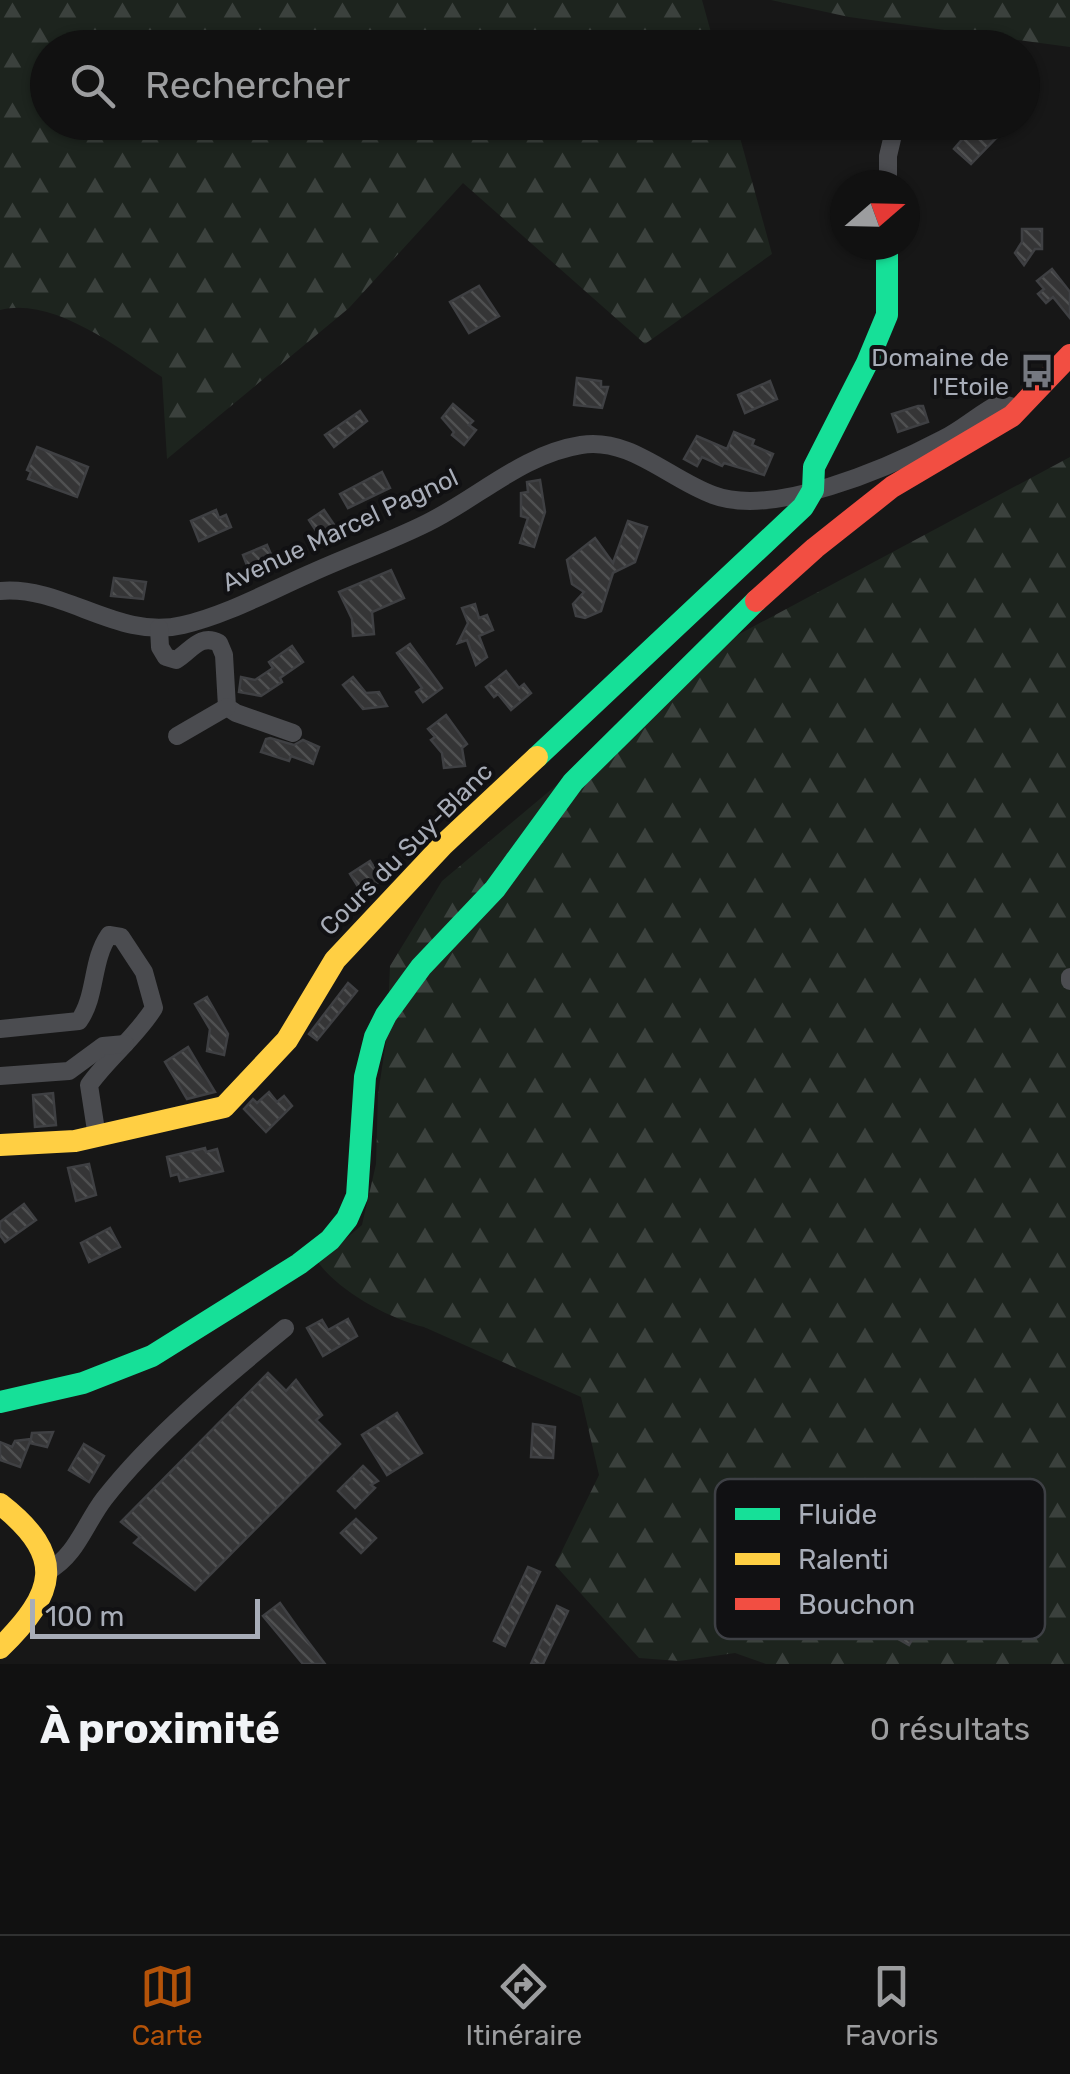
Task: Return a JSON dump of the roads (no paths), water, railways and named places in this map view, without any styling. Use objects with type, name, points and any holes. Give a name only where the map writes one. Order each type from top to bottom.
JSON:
[{"type":"main road","points":[[814,490],[814,468],[868,363],[887,316],[887,260]]},
{"type":"main road","points":[[0,1402],[83,1383],[141,1361],[235,1305],[330,1240],[347,1219],[360,1186],[365,1078],[386,1014],[421,967],[495,888],[573,782],[731,624],[853,516],[892,487],[1020,409],[1070,355]]},
{"type":"main road","name":"Cours du Suy-Blanc","points":[[0,1146],[97,1137],[224,1107],[288,1040],[334,960],[443,845],[730,578],[803,507],[814,490]]},
{"type":"main road","points":[[0,1504],[37,1537],[45,1552],[47,1578],[28,1619],[0,1648]]},
{"type":"street","points":[[888,170],[892,140]]},
{"type":"street","name":"Avenue Marcel Pagnol","points":[[0,592],[32,590],[120,622],[159,628],[181,626],[426,524],[516,469],[578,445],[603,442],[631,452],[702,490],[734,501],[758,502],[814,490],[892,462],[941,440],[1000,402],[1020,409]]},
{"type":"street","points":[[159,628],[160,647],[166,657],[176,660],[199,641],[210,639],[219,643],[224,656],[227,706],[236,714],[294,733]]},
{"type":"street","points":[[176,736],[227,706]]},
{"type":"street","points":[[0,1030],[80,1021],[87,1010],[98,951],[109,935],[121,937],[153,994],[154,1008],[89,1085],[97,1137]]},
{"type":"street","points":[[0,1076],[69,1071],[102,1046],[125,1044]]},
{"type":"street","points":[[47,1578],[64,1562],[104,1500],[130,1471],[186,1414],[284,1328]]},
{"type":"place","name":"Domaine de l'Etoile","points":[[1037,371]]}]
